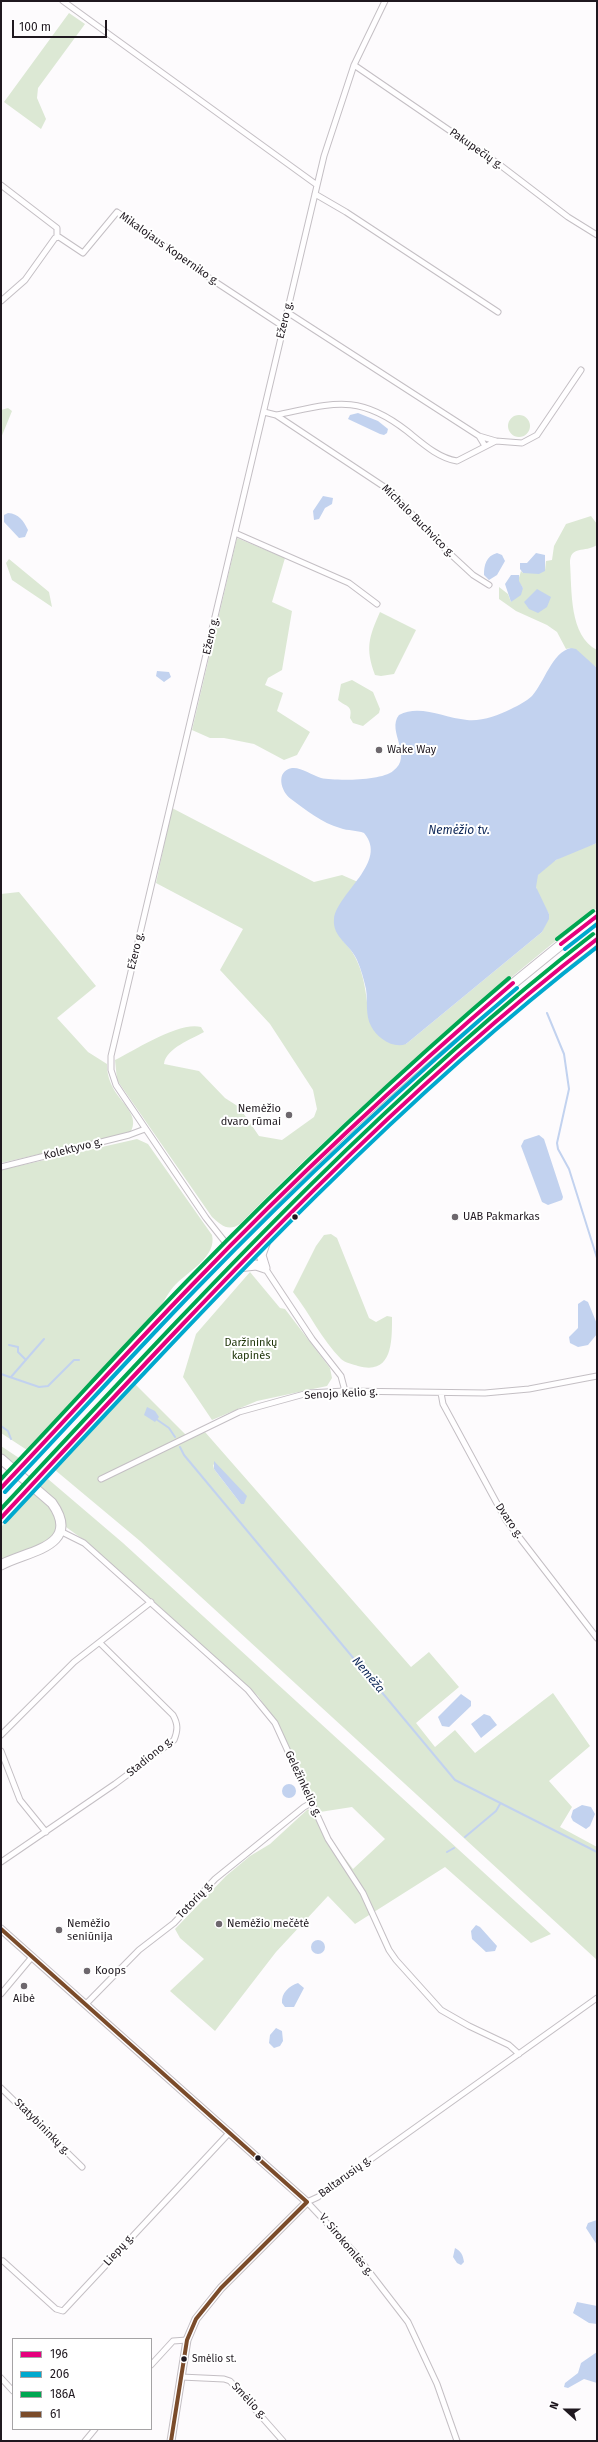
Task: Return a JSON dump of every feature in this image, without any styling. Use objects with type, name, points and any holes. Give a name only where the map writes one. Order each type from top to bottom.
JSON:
[{"type":"highway","points":[[1,1488],[148,1330],[312,1163],[404,1077],[493,1000],[597,916]]},
{"type":"highway","points":[[1,1518],[236,1268],[305,1197],[396,1110],[466,1048],[597,939]]},
{"type":"highway","points":[[265,1268],[261,1254],[268,1236]]},
{"type":"highway","points":[[236,1268],[250,1264],[265,1268]]},
{"type":"highway","points":[[1,1459],[52,1503],[60,1516],[60,1531],[54,1542],[47,1547],[1,1565]]},
{"type":"main road","name":"V. Sirokomlės g.","points":[[1,1929],[307,2202]]},
{"type":"main road","name":"Baltarusių g.","points":[[171,2441],[187,2340],[196,2319],[210,2300],[307,2202]]},
{"type":"street","points":[[63,1],[318,184]]},
{"type":"street","name":"Ežero g.","points":[[229,1247],[206,1218],[144,1129],[113,1080],[110,1056],[326,148],[354,65],[385,1]]},
{"type":"street","name":"Pakupečių g.","points":[[354,65],[500,165],[568,218],[597,235]]},
{"type":"street","points":[[1,185],[57,228],[57,237],[25,280],[1,300]]},
{"type":"street","points":[[315,194],[346,212],[498,312]]},
{"type":"street","name":"Mikalojaus Koperniko g.","points":[[57,237],[83,253],[117,212],[211,279],[284,327]]},
{"type":"street","points":[[287,312],[479,436],[496,441],[522,444],[537,436],[581,370]]},
{"type":"street","points":[[276,415],[329,403],[350,403],[381,415],[399,425],[429,449],[451,460],[462,460],[496,441]]},
{"type":"street","name":"Michalo Buchvico g.","points":[[264,412],[276,415],[390,490],[446,550],[473,575],[489,585]]},
{"type":"street","points":[[479,436],[485,446]]},
{"type":"street","points":[[235,533],[349,583],[377,604]]},
{"type":"street","name":"Kolektyvo g.","points":[[1,1167],[129,1136],[144,1129]]},
{"type":"street","points":[[265,1268],[312,1339],[341,1376],[345,1391]]},
{"type":"street","name":"Senojo Kelio g.","points":[[101,1479],[239,1412],[308,1393],[345,1391],[485,1393],[529,1389],[597,1376]]},
{"type":"street","name":"Dvaro g.","points":[[441,1393],[443,1404],[506,1520],[597,1638]]},
{"type":"street","name":"Geležinkelio g.","points":[[60,1531],[84,1543],[151,1602],[264,1708],[275,1723],[328,1839],[363,1893],[389,1950],[396,1960],[441,2010],[509,2045],[519,2054]]},
{"type":"street","points":[[1,1735],[74,1662],[151,1602]]},
{"type":"street","name":"Stadiono g.","points":[[1,1862],[46,1832],[174,1740],[177,1732],[177,1723],[173,1715],[100,1642]]},
{"type":"street","points":[[1,1751],[20,1800],[46,1832]]},
{"type":"street","name":"Totorių g.","points":[[86,2004],[139,1950],[174,1923],[224,1872],[304,1807],[311,1803]]},
{"type":"street","points":[[1,1994],[32,1957]]},
{"type":"street","name":"Baltarusių g.","points":[[307,2202],[318,2197],[597,1998]]},
{"type":"street","name":"Statybininkų g.","points":[[1,2088],[82,2167]]},
{"type":"street","name":"Liepų g.","points":[[3,2261],[56,2309],[63,2311],[230,2132]]},
{"type":"street","name":"V. Sirokomlės g.","points":[[307,2202],[354,2252],[408,2322],[437,2384],[457,2441]]},
{"type":"street","points":[[152,2364],[173,2340],[187,2340]]},
{"type":"street","name":"Smėlio g.","points":[[181,2377],[224,2378],[230,2381],[283,2441]]},
{"type":"street","points":[[1,2378],[12,2390]]},
{"type":"street","points":[[85,2441],[94,2430]]},
{"type":"green space","points":[[69,13],[85,24],[38,88],[37,98],[46,119],[41,129],[4,102]]},
{"type":"green space","points":[[8,408],[12,411],[1,438],[1,410]]},
{"type":"green space","points":[[519,415],[527,418],[530,426],[527,434],[519,437],[511,434],[508,426],[511,418]]},
{"type":"green space","points":[[591,516],[597,524],[597,545],[575,552],[571,557],[570,563],[572,599],[577,623],[581,634],[588,643],[597,650],[597,668],[571,648],[566,649],[557,632],[547,625],[516,611],[499,599],[499,587],[508,594],[511,602],[523,588],[518,581],[521,571],[523,573],[545,570],[546,561],[552,560],[554,546],[566,524]]},
{"type":"green space","points":[[237,538],[285,558],[272,602],[292,611],[282,670],[268,678],[265,685],[283,693],[277,711],[310,732],[297,755],[284,760],[254,744],[224,738],[210,738],[192,730]]},
{"type":"green space","points":[[9,559],[49,592],[52,607],[12,580],[6,563]]},
{"type":"green space","points":[[380,612],[416,630],[394,674],[381,676],[375,675],[369,650],[373,629]]},
{"type":"green space","points":[[352,680],[373,692],[380,709],[379,713],[363,726],[353,723],[350,718],[350,708],[338,700],[341,684]]},
{"type":"green space","points":[[172,808],[314,882],[342,875],[358,882],[347,894],[343,941],[356,958],[360,967],[365,988],[369,1019],[406,1044],[542,932],[549,914],[536,889],[536,880],[539,873],[552,862],[597,843],[597,908],[504,983],[369,1100],[240,1224],[228,1227],[222,1225],[212,1217],[117,1080],[115,1060],[170,1032],[192,1026],[201,1027],[204,1032],[180,1045],[169,1053],[164,1064],[199,1071],[225,1098],[239,1107],[259,1136],[282,1140],[314,1117],[317,1109],[313,1090],[270,1024],[220,970],[243,929],[156,883]]},
{"type":"green space","points":[[19,892],[96,986],[57,1018],[88,1052],[107,1064],[110,1082],[116,1094],[132,1115],[133,1127],[130,1133],[1,1163],[1,894]]},
{"type":"green space","points":[[137,1139],[148,1144],[212,1235],[210,1250],[201,1262],[173,1287],[159,1310],[27,1450],[1,1433],[1,1170]]},
{"type":"green space","points":[[331,1234],[337,1238],[369,1318],[376,1322],[387,1316],[392,1317],[392,1336],[388,1354],[384,1361],[378,1366],[370,1368],[358,1366],[341,1359],[328,1344],[293,1292],[316,1246],[324,1235]]},
{"type":"green space","name":"Daržininkų kapinės","points":[[250,1272],[280,1308],[285,1309],[330,1368],[332,1378],[327,1386],[257,1401],[212,1420],[183,1377],[196,1334]]},
{"type":"green space","points":[[135,1384],[190,1439],[205,1432],[411,1667],[429,1652],[459,1687],[416,1723],[435,1747],[455,1730],[475,1753],[553,1693],[590,1746],[549,1781],[572,1807],[560,1827],[597,1847],[597,1960],[140,1541],[55,1470]],"holes":[[[213,1464],[241,1504],[214,1469]]]},
{"type":"green space","points":[[1,1446],[19,1458],[14,1465],[1,1455]]},
{"type":"green space","points":[[48,1479],[123,1543],[551,1934],[531,1943],[445,1867],[355,1924],[328,1896],[276,1952],[215,2031],[170,1991],[204,1959],[180,1938],[175,1929],[226,1876],[250,1856],[270,1844],[308,1809],[353,1869],[385,1839],[352,1807],[320,1812],[272,1716],[258,1696],[88,1543],[66,1527],[64,1517],[40,1487]]},
{"type":"green space","points":[[35,1491],[49,1506],[56,1519],[56,1529],[51,1537],[42,1544],[1,1561],[1,1527]]},
{"type":"water","points":[[358,413],[378,421],[388,429],[387,433],[384,435],[380,434],[348,419],[350,415]]},
{"type":"water","points":[[323,496],[333,498],[332,504],[325,508],[319,519],[314,520],[313,511]]},
{"type":"water","points":[[8,513],[18,516],[22,520],[28,530],[25,537],[19,538],[4,522],[4,515]]},
{"type":"water","points":[[497,553],[502,555],[505,561],[497,575],[489,580],[484,575],[485,564],[490,556]]},
{"type":"water","points":[[536,553],[545,555],[545,571],[539,574],[523,573],[520,569],[520,563],[527,563]]},
{"type":"water","points":[[511,575],[519,575],[519,581],[523,588],[521,595],[511,602],[505,584]]},
{"type":"water","points":[[537,589],[551,597],[547,607],[538,613],[529,609],[524,602]]},
{"type":"water","name":"Nemėžio tv.","points":[[571,648],[576,649],[597,668],[597,843],[556,860],[538,875],[536,887],[549,914],[549,919],[542,932],[406,1044],[391,1044],[377,1035],[369,1022],[366,989],[360,967],[351,950],[339,936],[334,925],[337,909],[366,866],[370,855],[370,844],[364,833],[333,826],[314,816],[287,796],[281,782],[283,773],[287,770],[295,768],[321,778],[337,780],[379,777],[387,774],[399,765],[401,758],[396,728],[396,721],[399,715],[407,712],[424,711],[458,719],[472,720],[489,718],[501,714],[532,696],[553,662],[564,651]]},
{"type":"water","points":[[157,671],[169,672],[171,677],[164,682],[156,676]]},
{"type":"water","points":[[539,1135],[544,1139],[563,1197],[562,1200],[548,1205],[542,1202],[521,1146],[524,1140]]},
{"type":"water","points":[[584,1300],[588,1302],[597,1324],[597,1334],[588,1345],[578,1347],[570,1343],[569,1337],[578,1328],[578,1304]]},
{"type":"water","points":[[147,1407],[155,1411],[159,1417],[155,1422],[144,1415]]},
{"type":"water","points":[[214,1461],[247,1496],[244,1504],[241,1504],[214,1469]]},
{"type":"water","points":[[461,1694],[471,1701],[471,1706],[449,1727],[442,1726],[438,1717]]},
{"type":"water","points":[[484,1714],[490,1716],[497,1725],[481,1738],[471,1724]]},
{"type":"water","points":[[289,1784],[294,1786],[296,1791],[294,1796],[289,1798],[284,1796],[282,1791],[284,1786]]},
{"type":"water","points":[[582,1805],[591,1807],[595,1814],[590,1826],[586,1829],[573,1821],[571,1817],[573,1810]]},
{"type":"water","points":[[476,1925],[480,1927],[497,1946],[495,1951],[486,1952],[472,1939],[471,1931]]},
{"type":"water","points":[[315,1940],[321,1940],[325,1944],[325,1950],[321,1954],[315,1954],[311,1950],[311,1944]]},
{"type":"water","points":[[298,1983],[304,1988],[294,2007],[285,2007],[282,2003],[284,1993]]},
{"type":"water","points":[[276,2028],[282,2031],[283,2041],[280,2046],[274,2048],[269,2043],[270,2035]]},
{"type":"water","points":[[597,2220],[597,2245],[586,2228],[588,2223]]},
{"type":"water","points":[[455,2248],[463,2257],[464,2262],[461,2265],[457,2263],[453,2257]]},
{"type":"water","points":[[577,2302],[597,2306],[597,2324],[589,2323],[573,2313]]},
{"type":"water","points":[[597,2352],[597,2383],[584,2379],[568,2388],[564,2387],[565,2383],[578,2373],[581,2363]]},
{"type":"waterway","points":[[547,1013],[564,1054],[569,1089],[557,1143],[558,1149],[569,1169],[597,1258]]},
{"type":"waterway","points":[[11,1377],[44,1339]]},
{"type":"waterway","points":[[9,1345],[18,1347],[18,1352],[26,1360]]},
{"type":"waterway","name":"Nemėža","points":[[1,1374],[39,1387],[48,1386],[74,1360],[79,1360]]},
{"type":"waterway","name":"Nemėža","points":[[156,1419],[169,1428],[175,1437]]},
{"type":"waterway","points":[[1,1426],[8,1431],[11,1439]]},
{"type":"waterway","name":"Nemėža","points":[[180,1447],[184,1455],[455,1780],[597,1852]]},
{"type":"waterway","points":[[465,1837],[496,1811],[500,1804]]},
{"type":"waterway","points":[[447,1852],[454,1848]]},
{"type":"transit line","name":"186A","points":[[557,939],[593,911]]},
{"type":"transit line","name":"196","points":[[561,944],[597,916]]},
{"type":"transit line","name":"206","points":[[565,949],[597,924]]},
{"type":"transit line","name":"186A","points":[[1,1509],[213,1283],[359,1137],[435,1067],[513,999],[593,934]]},
{"type":"transit line","name":"196","points":[[1,1518],[143,1366],[287,1216],[438,1073],[516,1004],[597,939]]},
{"type":"transit line","name":"206","points":[[5,1522],[217,1296],[363,1150],[439,1079],[517,1012],[597,947]]},
{"type":"transit line","name":"186A","points":[[1,1479],[164,1305],[265,1202],[385,1088],[509,978]]},
{"type":"transit line","name":"196","points":[[1,1488],[168,1310],[269,1207],[389,1093],[513,983]]},
{"type":"transit line","name":"206","points":[[5,1492],[172,1314],[273,1211],[393,1097],[517,988]]},
{"type":"transit line","name":"61","points":[[1,1929],[307,2202],[221,2288],[196,2319],[187,2340],[171,2441]]},
{"type":"place","name":"Wake Way","points":[[379,750]]},
{"type":"place","name":"Nemėžio dvaro rūmai","points":[[289,1115]]},
{"type":"place","name":"UAB Pakmarkas","points":[[455,1217]]},
{"type":"place","name":"Nemėžio mečėtė","points":[[219,1924]]},
{"type":"place","name":"Nemėžio seniūnija","points":[[59,1930]]},
{"type":"place","name":"Koops","points":[[87,1971]]},
{"type":"place","name":"Aibė","points":[[24,1986]]},
{"type":"place","name":"Smėlio st.","points":[[184,2359]]}]
